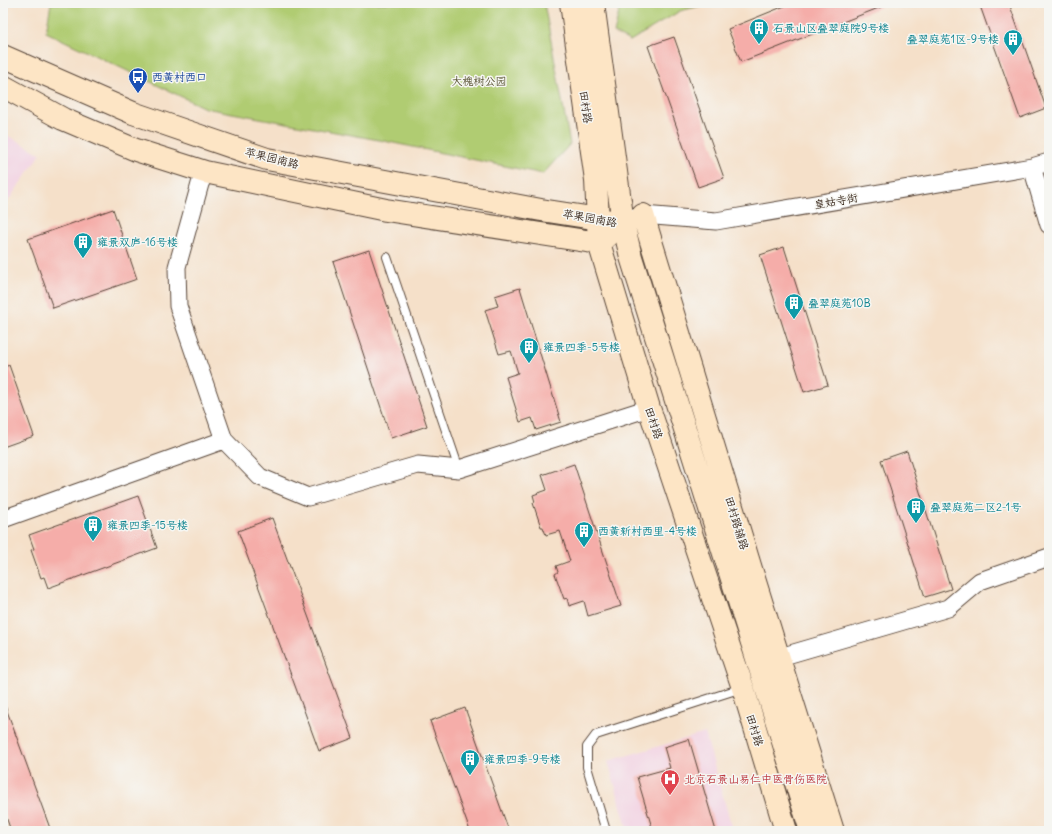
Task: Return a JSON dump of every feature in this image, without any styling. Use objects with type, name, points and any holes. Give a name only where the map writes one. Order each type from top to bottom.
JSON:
[{"type":"main road","name":"田村路","points":[[571,3],[596,180],[599,242],[649,408],[743,688],[786,831]]},
{"type":"main road","points":[[593,3],[623,223],[631,257],[741,572],[811,831]]},
{"type":"main road","name":"苹果园南路","points":[[3,56],[133,113],[267,159],[541,210],[623,223]]},
{"type":"main road","name":"苹果园南路","points":[[3,86],[70,122],[136,150],[205,172],[386,210],[599,242],[623,223]]},
{"type":"main road","name":"田村路辅路","points":[[643,215],[741,572],[780,657],[833,831]]},
{"type":"street","name":"皇姑寺街","points":[[623,223],[643,215],[716,221],[1032,167],[1049,162]]},
{"type":"street","points":[[1032,167],[1049,225]]},
{"type":"street","points":[[205,172],[200,184],[177,267],[178,306],[224,440],[260,477],[308,496],[418,465],[459,469],[649,408]]},
{"type":"street","points":[[3,519],[224,440]]},
{"type":"street","points":[[780,657],[948,608],[980,581],[1049,557]]},
{"type":"lane","points":[[387,257],[459,469]]},
{"type":"lane","points":[[606,831],[587,767],[587,747],[596,735],[743,688]]},
{"type":"shaded area","points":[[3,133],[41,154],[3,208]]},
{"type":"shaded area","name":"北京石景山易仁中医骨伤医院","points":[[705,733],[733,831],[628,831],[608,761]]},
{"type":"green space","name":"大槐树公园","points":[[51,3],[544,3],[570,144],[543,174],[384,141],[205,108],[46,32]]},
{"type":"green space","points":[[621,3],[712,3],[680,11],[630,41],[614,33]]},
{"type":"building","name":"石景山区叠翠庭院9号楼","points":[[792,3],[880,3],[881,7],[741,62],[728,29]]},
{"type":"building","name":"叠翠庭苑1区-9号楼","points":[[979,3],[1009,3],[1046,108],[1020,118]]},
{"type":"building","points":[[674,37],[724,178],[698,187],[648,46]]},
{"type":"building","name":"雍景双庐-16号楼","points":[[113,209],[137,279],[53,308],[28,239]]},
{"type":"building","name":"叠翠庭苑10B","points":[[784,247],[828,385],[804,392],[760,255]]},
{"type":"building","points":[[369,250],[427,426],[391,438],[333,262]]},
{"type":"building","name":"雍景四季-5号楼","points":[[520,288],[561,422],[536,430],[532,418],[520,422],[506,377],[518,373],[511,351],[499,354],[485,310],[498,306],[495,296]]},
{"type":"building","points":[[9,365],[34,436],[3,447],[3,368]]},
{"type":"building","name":"叠翠庭苑二区2-1号","points":[[907,451],[951,589],[925,597],[881,460]]},
{"type":"building","name":"西黄新村西里-4号楼","points":[[574,464],[621,606],[588,616],[584,601],[569,606],[567,598],[564,599],[555,574],[558,572],[556,566],[570,561],[560,531],[546,535],[543,527],[541,527],[533,503],[535,502],[533,495],[547,490],[542,475]]},
{"type":"building","name":"雍景四季-15号楼","points":[[138,496],[157,548],[48,588],[44,577],[41,578],[31,550],[34,549],[29,535]]},
{"type":"building","points":[[272,518],[353,738],[319,751],[238,531]]},
{"type":"building","points":[[3,700],[51,831],[11,831],[3,808]]},
{"type":"building","name":"雍景四季-9号楼","points":[[465,708],[509,831],[470,831],[430,721]]},
{"type":"building","points":[[689,739],[716,831],[653,831],[637,777],[670,768],[664,747]]},
{"type":"place","name":"石景山区叠翠庭院9号楼","points":[[759,45]]},
{"type":"place","name":"叠翠庭苑1区-9号楼","points":[[1013,56]]},
{"type":"place","name":"西黄村西口","points":[[138,94]]},
{"type":"place","name":"雍景双庐-16号楼","points":[[83,259]]},
{"type":"place","name":"叠翠庭苑10B","points":[[794,320]]},
{"type":"place","name":"雍景四季-5号楼","points":[[529,364]]},
{"type":"place","name":"叠翠庭苑二区2-1号","points":[[916,524]]},
{"type":"place","name":"雍景四季-15号楼","points":[[93,542]]},
{"type":"place","name":"西黄新村西里-4号楼","points":[[584,548]]},
{"type":"place","name":"雍景四季-9号楼","points":[[470,776]]},
{"type":"place","name":"北京石景山易仁中医骨伤医院","points":[[670,796]]}]
